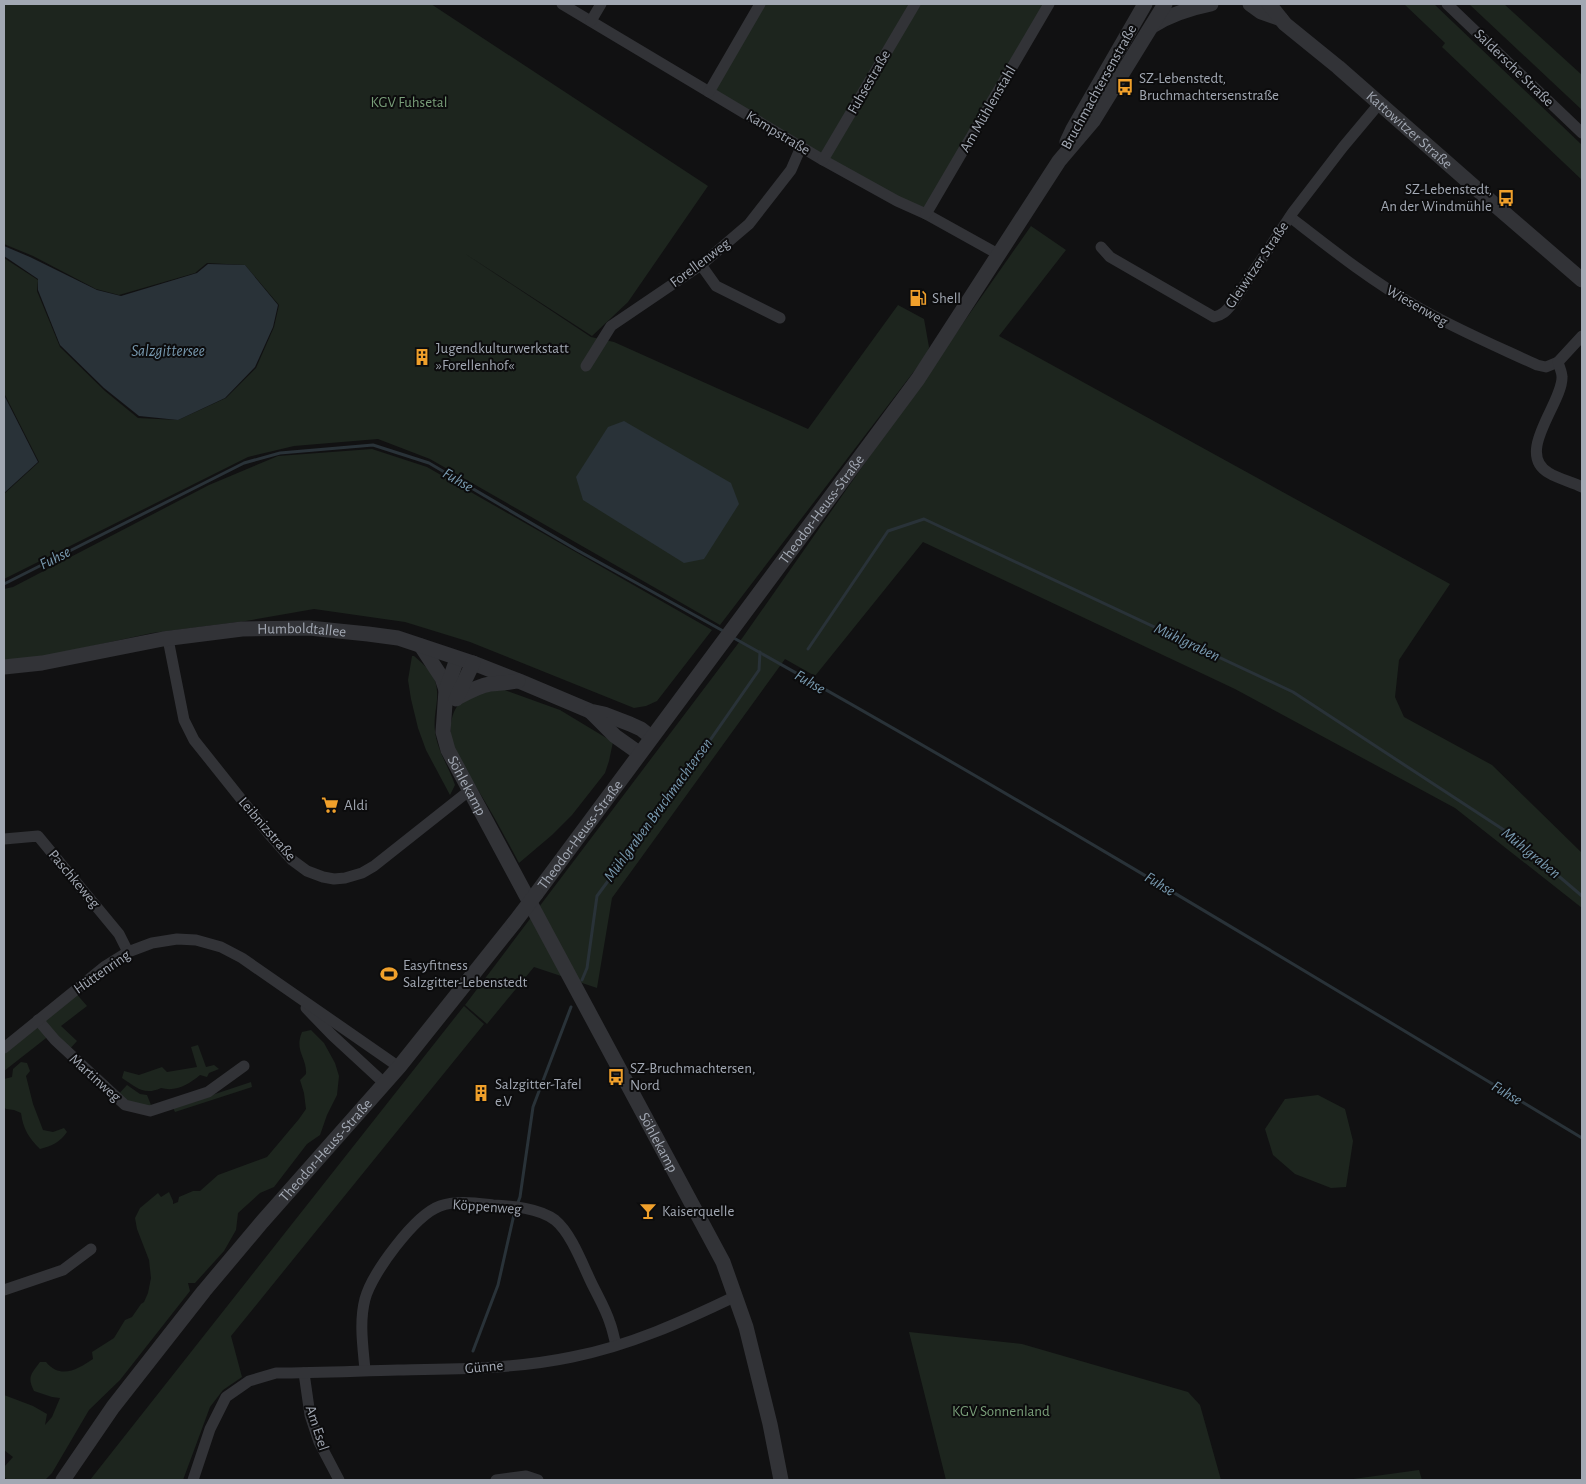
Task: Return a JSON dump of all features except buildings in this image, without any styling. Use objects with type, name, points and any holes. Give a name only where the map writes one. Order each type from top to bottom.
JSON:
[{"type":"street","name":"Kampstraße","points":[[562,4],[801,148],[998,254]]},
{"type":"street","points":[[591,21],[601,4]]},
{"type":"street","points":[[709,92],[760,4]]},
{"type":"street","name":"Fuhsestraße","points":[[823,160],[915,4]]},
{"type":"street","name":"Am Mühlenstahl","points":[[926,214],[1049,4]]},
{"type":"street","name":"Bruchmachtersenstraße","points":[[1059,161],[1073,129],[1144,4]]},
{"type":"street","name":"Bruchmachtersenstraße","points":[[1059,161],[1092,121],[1166,4]]},
{"type":"street","points":[[1151,27],[1172,16],[1211,4]]},
{"type":"street","name":"Kattowitzer Straße","points":[[1250,4],[1261,12],[1281,20]]},
{"type":"street","name":"Kattowitzer Straße","points":[[1269,4],[1281,20],[1582,280]]},
{"type":"street","name":"Saldersche Straße","points":[[1447,4],[1582,133]]},
{"type":"street","name":"Gleiwitzer Straße","points":[[1101,247],[1110,257],[1214,317],[1220,316],[1232,304],[1290,217],[1343,147],[1379,104]]},
{"type":"street","name":"Forellenweg","points":[[586,366],[611,326],[701,265],[749,224],[791,170],[801,148]]},
{"type":"street","name":"Theodor-Heuss-Straße","points":[[63,1480],[113,1408],[204,1291],[268,1215],[399,1067],[536,894],[918,379],[1059,161]]},
{"type":"street","name":"Wiesenweg","points":[[1290,217],[1376,282],[1413,305],[1458,329],[1537,365],[1546,366],[1558,362]]},
{"type":"street","points":[[701,265],[716,286],[780,318]]},
{"type":"street","points":[[1582,336],[1558,362],[1562,377],[1560,391],[1538,439],[1537,451],[1542,468],[1549,473],[1582,487]]},
{"type":"street","name":"Humboldtallee","points":[[4,667],[42,663],[168,639],[242,629],[308,628],[368,634],[398,638],[472,663],[590,711],[630,724],[651,737]]},
{"type":"street","name":"Leibnizstraße","points":[[168,639],[184,720],[194,740],[269,834],[292,860],[307,871],[334,879],[362,873],[374,866],[470,790]]},
{"type":"street","points":[[421,646],[452,694]]},
{"type":"street","name":"Söhlekamp","points":[[457,658],[452,694],[444,714],[443,732],[448,750],[723,1262],[746,1327],[770,1424],[781,1480]]},
{"type":"street","points":[[452,694],[472,663]]},
{"type":"street","points":[[452,694],[491,684],[519,681]]},
{"type":"street","name":"Humboldtallee","points":[[590,711],[615,736],[639,753]]},
{"type":"street","name":"Paschkeweg","points":[[4,839],[38,836],[119,934],[128,952]]},
{"type":"street","name":"Hüttenring","points":[[4,1048],[104,967],[128,952],[152,943],[177,939],[196,940],[221,947],[242,958],[399,1067]]},
{"type":"street","name":"Hüttenring","points":[[292,994],[332,1035],[384,1083]]},
{"type":"street","name":"Martinweg","points":[[38,1020],[55,1040],[125,1105],[150,1111],[208,1092],[244,1066]]},
{"type":"street","name":"Köppenweg","points":[[365,1370],[362,1327],[365,1298],[377,1272],[402,1238],[424,1214],[439,1206],[451,1203],[505,1206],[530,1210],[555,1220],[565,1231],[578,1254],[610,1323],[616,1345]]},
{"type":"street","points":[[4,1290],[63,1270],[90,1248]]},
{"type":"street","name":"Günne","points":[[193,1480],[210,1429],[226,1397],[249,1381],[276,1373],[464,1369],[572,1357],[616,1345],[686,1320],[736,1296]]},
{"type":"street","name":"Am Esel","points":[[304,1373],[310,1415],[319,1442],[339,1480]]},
{"type":"street","points":[[496,1480],[526,1476],[538,1480]]},
{"type":"green space","name":"KGV Fuhsetal","points":[[4,4],[431,4],[708,186],[628,302],[592,336],[464,253],[591,337],[614,342],[808,429],[898,305],[924,319],[929,347],[928,353],[720,625],[430,459],[378,439],[294,446],[248,457],[4,579],[4,494],[39,462],[4,393],[4,258],[38,280],[37,291],[60,347],[105,391],[138,418],[178,420],[226,398],[256,368],[274,327],[279,305],[245,265],[207,263],[195,273],[119,295],[96,289],[33,256],[4,244]]},
{"type":"green space","points":[[760,4],[1049,4],[926,214],[709,92]]},
{"type":"green space","points":[[1404,4],[1434,4],[1582,145],[1582,180],[1442,47],[1445,43]]},
{"type":"green space","points":[[1469,4],[1504,4],[1582,75],[1582,110]]},
{"type":"green space","points":[[1031,226],[1066,250],[999,336],[1450,584],[1399,660],[1395,697],[1404,717],[1492,765],[1582,853],[1582,908],[1455,808],[1235,689],[923,542],[815,676],[785,659],[612,898],[597,988],[534,967],[487,1024],[465,1005],[743,637]]},
{"type":"green space","points":[[372,449],[427,467],[712,630],[657,701],[646,706],[634,708],[470,642],[405,622],[314,609],[246,621],[152,633],[4,665],[4,589],[13,587],[209,485],[278,456]]},
{"type":"green space","points":[[412,656],[431,673],[436,684],[435,731],[441,752],[455,785],[450,795],[426,750],[418,728],[408,680]]},
{"type":"green space","points":[[502,689],[560,710],[613,742],[605,773],[572,815],[519,863],[460,760],[451,735],[452,716],[463,700],[479,693]]},
{"type":"green space","points":[[74,991],[87,1006],[61,1026],[77,1041],[67,1052],[50,1035],[4,1071],[4,1048]]},
{"type":"green space","points":[[464,1006],[484,1024],[231,1336],[242,1377],[223,1390],[210,1407],[183,1480],[90,1480]]},
{"type":"green space","points":[[311,1030],[324,1043],[335,1063],[339,1076],[337,1095],[320,1135],[307,1144],[274,1187],[260,1193],[238,1213],[236,1230],[224,1251],[195,1283],[188,1283],[190,1291],[120,1380],[89,1410],[52,1473],[45,1480],[7,1480],[4,1476],[4,1467],[13,1457],[4,1450],[4,1395],[33,1406],[47,1414],[45,1425],[52,1417],[60,1398],[34,1391],[30,1379],[40,1362],[46,1362],[58,1371],[64,1372],[87,1363],[93,1359],[92,1352],[114,1338],[125,1320],[132,1317],[144,1302],[148,1293],[151,1278],[149,1260],[137,1229],[135,1218],[140,1208],[158,1193],[161,1197],[169,1192],[173,1204],[178,1202],[179,1197],[193,1191],[200,1191],[218,1175],[267,1157],[306,1109],[300,1080],[306,1074],[306,1068],[299,1044],[302,1032]]},
{"type":"green space","points":[[198,1045],[206,1067],[214,1065],[219,1069],[209,1073],[207,1077],[200,1075],[186,1085],[177,1088],[161,1088],[150,1091],[140,1089],[122,1078],[124,1071],[139,1075],[162,1067],[167,1072],[197,1067],[191,1047]]},
{"type":"green space","points":[[21,1062],[27,1063],[30,1071],[26,1076],[33,1104],[43,1130],[53,1132],[64,1128],[67,1132],[55,1143],[40,1149],[27,1133],[21,1113],[4,1107],[4,1079],[12,1077],[13,1069]]},
{"type":"green space","points":[[251,1082],[252,1087],[175,1112],[173,1108]]},
{"type":"green space","points":[[127,1085],[140,1094],[147,1095],[153,1110],[116,1097]]},
{"type":"green space","points":[[1318,1095],[1345,1109],[1353,1141],[1346,1187],[1331,1188],[1295,1174],[1273,1155],[1265,1129],[1285,1099]]},
{"type":"green space","name":"KGV Sonnenland","points":[[909,1332],[1022,1344],[1188,1392],[1200,1405],[1221,1480],[946,1480]]},
{"type":"green space","points":[[1419,1470],[1422,1480],[1346,1480]]},
{"type":"water","name":"Salzgittersee","points":[[4,246],[97,290],[121,296],[197,273],[208,264],[245,265],[278,305],[273,327],[255,367],[225,398],[178,420],[139,416],[104,388],[60,345],[38,290],[38,279],[4,256]]},
{"type":"water","points":[[4,395],[38,462],[4,493]]},
{"type":"water","points":[[624,421],[731,483],[739,504],[704,559],[684,563],[583,500],[576,477],[608,427]]},
{"type":"waterway","name":"Fuhse","points":[[4,584],[244,463],[280,453],[373,445],[429,463],[577,550],[725,632]]},
{"type":"waterway","name":"Mühlgraben","points":[[808,649],[888,531],[924,519],[1293,692],[1507,832],[1582,896]]},
{"type":"waterway","name":"Fuhse","points":[[732,637],[1053,821],[1582,1138]]},
{"type":"waterway","name":"Mühlgraben Bruchmachtersen","points":[[582,980],[587,968],[597,896],[683,779],[759,670],[760,652]]},
{"type":"waterway","name":"Mühlgraben Bruchmachtersen","points":[[517,1205],[520,1197],[533,1107],[571,1007]]},
{"type":"waterway","name":"Mühlgraben Bruchmachtersen","points":[[473,1351],[498,1285],[515,1210]]},
{"type":"place","name":"SZ-Lebenstedt, Bruchmachtersenstraße","points":[[1125,87]]},
{"type":"place","name":"SZ-Lebenstedt, An der Windmühle","points":[[1506,198]]},
{"type":"place","name":"Shell","points":[[918,298]]},
{"type":"place","name":"Jugendkulturwerkstatt »Forellenhof«","points":[[422,357]]},
{"type":"place","name":"Aldi","points":[[330,805]]},
{"type":"place","name":"Easyfitness Salzgitter-Lebenstedt","points":[[389,974]]},
{"type":"place","name":"SZ-Bruchmachtersen, Nord","points":[[616,1077]]},
{"type":"place","name":"Salzgitter-Tafel e.V","points":[[481,1093]]},
{"type":"place","name":"Kaiserquelle","points":[[648,1211]]}]
